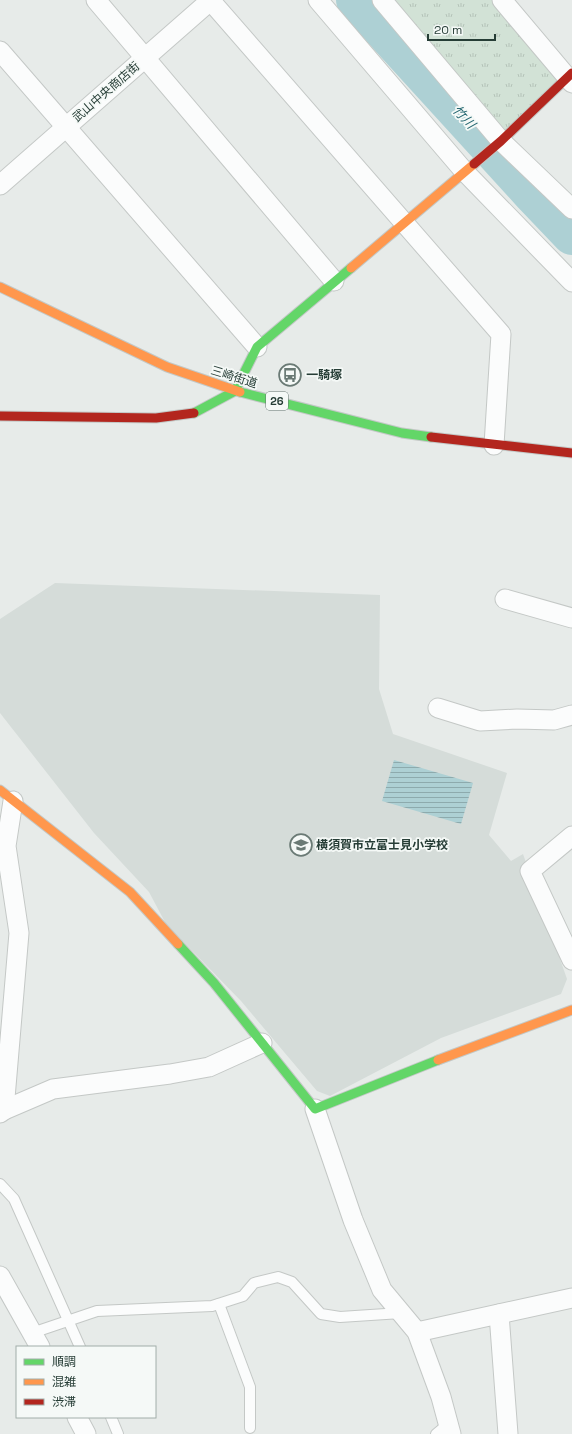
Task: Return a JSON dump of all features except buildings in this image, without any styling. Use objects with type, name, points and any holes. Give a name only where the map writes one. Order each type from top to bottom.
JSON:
[{"type":"street","points":[[96,0],[334,281]]},
{"type":"street","points":[[210,0],[500,334],[494,446]]},
{"type":"street","name":"武山中央商店街","points":[[0,185],[210,0]]},
{"type":"street","points":[[318,0],[464,171],[572,282]]},
{"type":"street","points":[[382,0],[501,141],[572,210]]},
{"type":"street","points":[[0,416],[156,418],[192,414],[235,391],[257,347],[403,222],[501,141],[570,78],[502,0]]},
{"type":"street","points":[[0,51],[257,347]]},
{"type":"street","name":"三崎街道","points":[[0,287],[167,367],[235,391],[402,433],[494,446],[572,453]]},
{"type":"street","points":[[505,599],[572,618]]},
{"type":"street","points":[[438,708],[480,721],[517,719],[554,720],[572,715]]},
{"type":"street","points":[[6,795],[130,892],[214,983],[315,1109],[353,1220],[382,1290],[417,1332],[441,1397],[445,1431]]},
{"type":"street","points":[[6,795],[6,846],[19,933],[2,1111],[52,1089],[170,1074],[208,1067],[262,1043]]},
{"type":"street","points":[[572,836],[530,871],[572,960]]},
{"type":"street","points":[[315,1109],[468,1048],[572,1010]]},
{"type":"street","points":[[0,1276],[36,1340]]},
{"type":"street","points":[[417,1332],[572,1298]]},
{"type":"street","points":[[499,1314],[508,1434]]},
{"type":"street","points":[[78,1418],[86,1434]]},
{"type":"lane","points":[[0,1184],[14,1199],[80,1346]]},
{"type":"lane","points":[[36,1340],[68,1321],[97,1311],[212,1306],[243,1296],[254,1283],[278,1277],[292,1282],[321,1314],[340,1317],[401,1313]]},
{"type":"lane","points":[[219,1304],[250,1387],[250,1428]]},
{"type":"lane","points":[[111,1418],[118,1434]]},
{"type":"shaded area","name":"横須賀市立富士見小学校","points":[[55,583],[380,595],[379,689],[393,734],[507,773],[489,835],[511,861],[523,854],[567,979],[561,994],[441,1038],[330,1096],[317,1091],[241,1001],[166,924],[149,892],[94,833],[0,713],[0,619]]},
{"type":"green space","points":[[382,0],[502,0],[567,78],[501,141]]},
{"type":"water","points":[[394,760],[473,783],[461,824],[382,801]]},
{"type":"waterway","name":"竹川","points":[[356,0],[572,235]]},
{"type":"traffic: fast","points":[[194,413],[235,391],[257,347],[351,268]]},
{"type":"traffic: fast","points":[[240,392],[402,433],[431,437]]},
{"type":"traffic: fast","points":[[178,944],[214,983],[315,1109],[438,1060]]},
{"type":"traffic: slow","points":[[351,268],[474,164]]},
{"type":"traffic: slow","points":[[0,287],[167,367],[240,392]]},
{"type":"traffic: slow","points":[[0,790],[130,892],[178,944]]},
{"type":"traffic: slow","points":[[438,1060],[572,1010]]},
{"type":"traffic: jam","points":[[474,164],[501,141],[572,73]]},
{"type":"traffic: jam","points":[[0,416],[156,418],[194,413]]},
{"type":"traffic: jam","points":[[431,437],[572,453]]},
{"type":"place","name":"一騎塚","points":[[290,375]]},
{"type":"place","name":"横須賀市立富士見小学校","points":[[301,845]]}]
